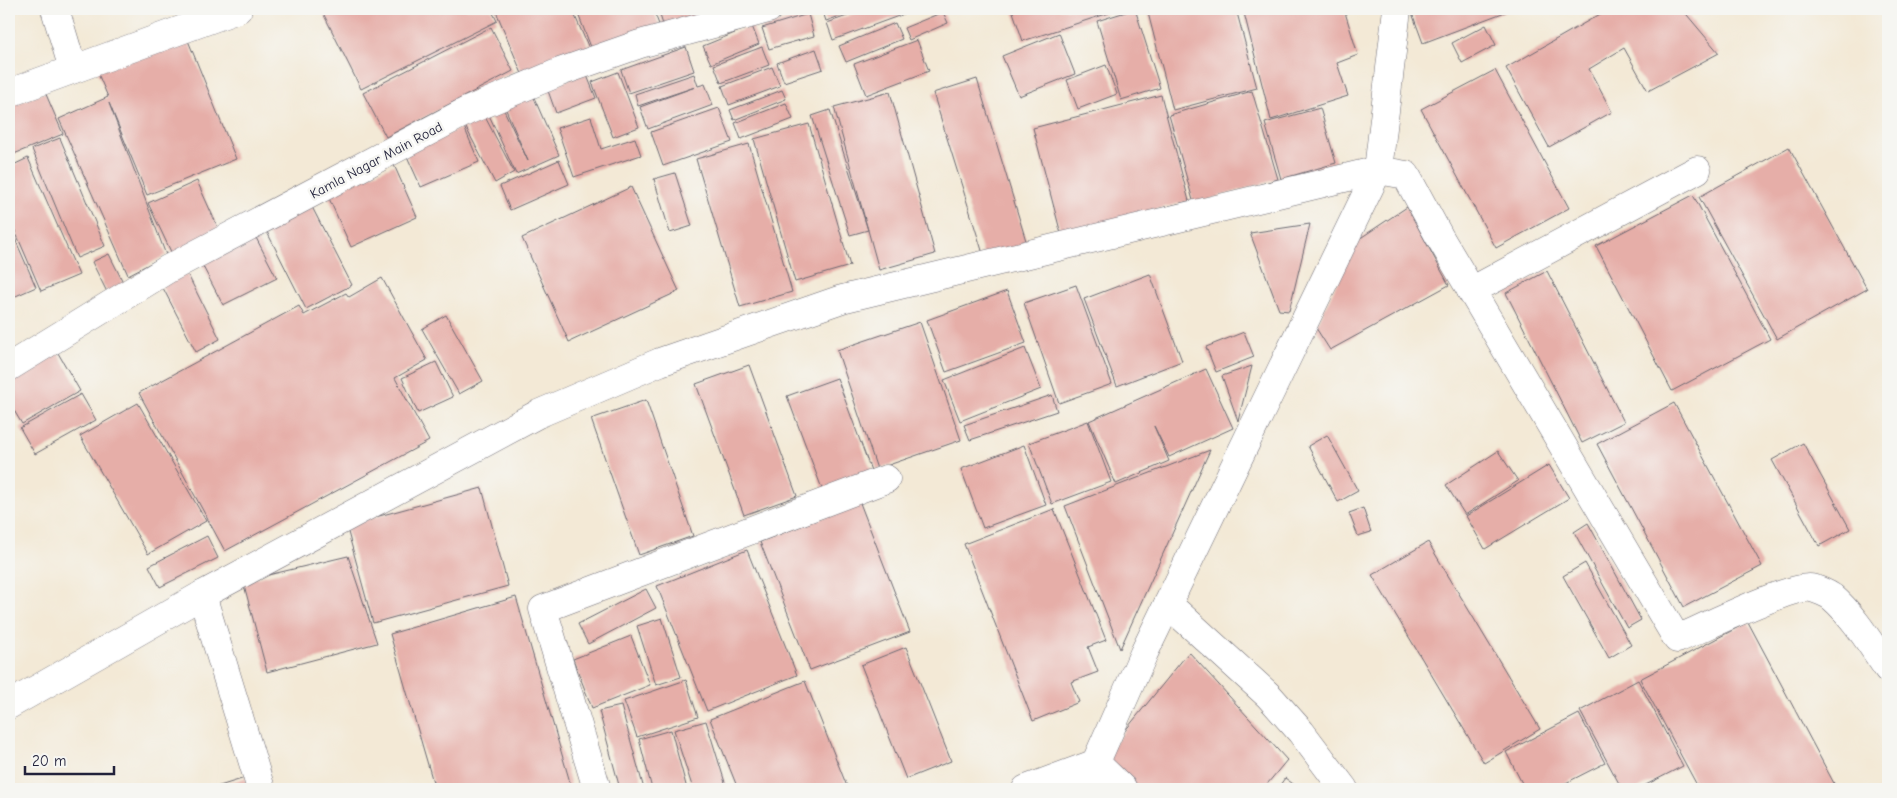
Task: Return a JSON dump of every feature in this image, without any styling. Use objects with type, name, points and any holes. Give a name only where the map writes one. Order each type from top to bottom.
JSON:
[{"type":"street","points":[[55,9],[74,69]]},
{"type":"street","points":[[9,93],[238,9]]},
{"type":"street","name":"Kamla Nagar Main Road","points":[[9,367],[168,269],[468,111],[560,72],[631,47],[768,9]]},
{"type":"street","points":[[1084,789],[1168,604],[1378,170],[1397,9]]},
{"type":"street","points":[[9,705],[202,595],[538,414],[660,362],[842,299],[1378,170],[1406,175],[1471,291],[1677,640],[1762,602],[1788,592],[1811,588],[1831,596],[1853,619],[1888,670]]},
{"type":"street","points":[[1471,291],[1697,170]]},
{"type":"street","points":[[597,789],[543,609],[886,478]]},
{"type":"street","points":[[202,595],[261,789]]},
{"type":"street","points":[[1168,604],[1269,696],[1301,732],[1344,789]]},
{"type":"street","points":[[1026,789],[1096,763]]},
{"type":"street","points":[[1096,763],[1124,789]]},
{"type":"building","points":[[321,9],[491,9],[497,21],[361,89]]},
{"type":"building","points":[[495,9],[572,9],[591,53],[525,81]]},
{"type":"building","points":[[576,9],[653,9],[660,27],[593,52]]},
{"type":"building","points":[[658,9],[712,9],[716,20],[667,37]]},
{"type":"building","points":[[822,9],[859,9],[826,21]]},
{"type":"building","points":[[867,9],[902,9],[904,14],[833,40],[827,23]]},
{"type":"building","points":[[1012,9],[1107,9],[1109,13],[1023,41]]},
{"type":"building","points":[[1135,9],[1160,88],[1121,100],[1097,21]]},
{"type":"building","points":[[1147,9],[1236,9],[1257,88],[1173,110]]},
{"type":"building","points":[[1243,9],[1344,9],[1358,55],[1337,63],[1348,96],[1271,120]]},
{"type":"building","points":[[1424,9],[1513,9],[1423,43],[1412,13]]},
{"type":"building","points":[[1609,9],[1682,9],[1719,53],[1648,91],[1624,48],[1589,69],[1612,112],[1549,147],[1506,68]]},
{"type":"building","points":[[943,12],[948,23],[909,40],[904,28]]},
{"type":"building","points":[[808,14],[814,36],[769,49],[762,28]]},
{"type":"building","points":[[895,23],[902,39],[846,62],[839,46]]},
{"type":"building","points":[[1486,25],[1496,45],[1462,63],[1452,43]]},
{"type":"building","points":[[752,26],[759,44],[711,64],[703,46]]},
{"type":"building","points":[[491,27],[513,71],[386,137],[363,93]]},
{"type":"building","points":[[185,33],[236,159],[147,195],[109,103],[166,255],[128,275],[59,119],[108,97],[96,69]]},
{"type":"building","points":[[1059,33],[1075,74],[1019,96],[1002,56]]},
{"type":"building","points":[[917,40],[929,71],[866,95],[854,64]]},
{"type":"building","points":[[686,47],[694,71],[629,93],[621,70]]},
{"type":"building","points":[[762,47],[769,65],[721,83],[714,65]]},
{"type":"building","points":[[816,49],[823,69],[784,82],[777,63]]},
{"type":"building","points":[[1106,65],[1117,94],[1078,109],[1067,80]]},
{"type":"building","points":[[772,67],[780,86],[729,105],[722,86]]},
{"type":"building","points":[[1495,70],[1569,208],[1496,248],[1421,109]]},
{"type":"building","points":[[618,72],[639,127],[613,137],[592,82]]},
{"type":"building","points":[[586,73],[596,98],[556,113],[547,88]]},
{"type":"building","points":[[694,74],[698,86],[705,84],[713,105],[648,129],[640,107],[695,87],[638,106],[635,94]]},
{"type":"building","points":[[977,79],[1027,244],[984,257],[933,93]]},
{"type":"building","points":[[782,90],[786,99],[734,120],[730,110]]},
{"type":"building","points":[[1252,91],[1278,179],[1194,204],[1169,115]]},
{"type":"building","points":[[45,92],[63,134],[9,156],[9,106]]},
{"type":"building","points":[[890,92],[935,254],[879,270],[834,107]]},
{"type":"building","points":[[532,93],[559,155],[516,174],[489,115],[503,108],[528,161],[504,105]]},
{"type":"building","points":[[1161,95],[1189,201],[1061,234],[1033,128]]},
{"type":"building","points":[[786,103],[793,119],[741,139],[735,123]]},
{"type":"building","points":[[719,108],[732,142],[663,166],[651,132]]},
{"type":"building","points":[[1320,108],[1336,163],[1281,179],[1265,123]]},
{"type":"building","points":[[830,110],[868,230],[850,235],[812,116]]},
{"type":"building","points":[[483,113],[514,172],[495,183],[464,124]]},
{"type":"building","points":[[591,117],[601,149],[635,138],[641,155],[574,177],[557,128]]},
{"type":"building","points":[[809,124],[850,266],[795,282],[754,139]]},
{"type":"building","points":[[464,127],[479,162],[421,187],[405,152]]},
{"type":"building","points":[[60,138],[105,246],[77,258],[32,149]]},
{"type":"building","points":[[749,144],[792,292],[740,307],[696,159]]},
{"type":"building","points":[[1789,147],[1867,289],[1777,339],[1699,197]]},
{"type":"building","points":[[28,158],[79,275],[41,291],[9,217],[9,167]]},
{"type":"building","points":[[559,160],[569,184],[510,210],[500,186]]},
{"type":"building","points":[[394,165],[417,217],[351,247],[327,194]]},
{"type":"building","points":[[675,173],[692,226],[670,233],[654,179]]},
{"type":"building","points":[[197,181],[220,232],[172,254],[148,203]]},
{"type":"building","points":[[631,187],[679,291],[569,342],[522,238]]},
{"type":"building","points":[[1693,195],[1770,339],[1672,391],[1596,246]]},
{"type":"building","points":[[312,207],[352,285],[306,309],[266,230]]},
{"type":"building","points":[[1407,207],[1449,285],[1330,350],[1316,328],[1356,241]]},
{"type":"building","points":[[1310,224],[1289,311],[1279,310],[1250,233]]},
{"type":"building","points":[[9,225],[36,287],[9,299]]},
{"type":"building","points":[[253,232],[277,278],[223,305],[199,259]]},
{"type":"building","points":[[109,254],[125,286],[108,294],[92,262]]},
{"type":"building","points":[[1547,271],[1624,422],[1582,443],[1506,293]]},
{"type":"building","points":[[187,273],[220,339],[196,352],[162,286]]},
{"type":"building","points":[[1150,274],[1182,361],[1117,386],[1084,299]]},
{"type":"building","points":[[382,278],[427,360],[395,378],[429,441],[225,551],[139,393],[299,306],[304,315],[346,293],[349,297]]},
{"type":"building","points":[[1076,285],[1112,384],[1059,403],[1024,303]]},
{"type":"building","points":[[1007,291],[1026,343],[946,372],[927,320]]},
{"type":"building","points":[[446,315],[483,381],[459,394],[422,329]]},
{"type":"building","points":[[920,322],[961,440],[877,469],[837,350]]},
{"type":"building","points":[[1244,332],[1254,357],[1216,372],[1206,347]]},
{"type":"building","points":[[1025,348],[1041,389],[960,421],[944,380]]},
{"type":"building","points":[[58,353],[80,391],[22,424],[9,402],[9,382]]},
{"type":"building","points":[[436,362],[453,397],[418,413],[402,378]]},
{"type":"building","points":[[749,365],[797,496],[744,515],[696,384]]},
{"type":"building","points":[[1252,366],[1238,421],[1222,376]]},
{"type":"building","points":[[1206,369],[1233,428],[1169,457],[1154,426],[1169,461],[1116,484],[1089,421]]},
{"type":"building","points":[[837,378],[873,476],[824,494],[787,396]]},
{"type":"building","points":[[81,394],[96,420],[35,454],[20,428]]},
{"type":"building","points":[[1052,395],[1057,411],[970,440],[964,425]]},
{"type":"building","points":[[646,400],[693,536],[639,555],[591,419]]},
{"type":"building","points":[[138,403],[206,521],[148,554],[80,436]]},
{"type":"building","points":[[1674,403],[1762,566],[1684,607],[1597,444]]},
{"type":"building","points":[[1088,421],[1111,482],[1052,504],[1029,443]]},
{"type":"building","points":[[1327,435],[1358,491],[1338,502],[1308,446]]},
{"type":"building","points":[[1803,443],[1850,529],[1819,546],[1772,460]]},
{"type":"building","points":[[1024,445],[1046,505],[983,528],[961,469]]},
{"type":"building","points":[[1210,450],[1120,649],[1065,506]]},
{"type":"building","points":[[1498,451],[1518,481],[1465,515],[1446,485]]},
{"type":"building","points":[[1549,465],[1569,498],[1485,549],[1466,516]]},
{"type":"building","points":[[482,488],[508,586],[373,623],[346,525]]},
{"type":"building","points":[[860,503],[910,632],[810,670],[760,542]]},
{"type":"building","points":[[1363,508],[1371,532],[1358,536],[1349,513]]},
{"type":"building","points":[[1054,509],[1106,640],[1088,647],[1098,672],[1071,682],[1079,702],[1033,721],[964,544]]},
{"type":"building","points":[[1588,523],[1641,620],[1627,628],[1574,532]]},
{"type":"building","points":[[207,536],[218,558],[160,587],[149,566]]},
{"type":"building","points":[[1428,542],[1540,729],[1484,763],[1372,575]]},
{"type":"building","points":[[747,550],[797,675],[707,711],[657,586]]},
{"type":"building","points":[[348,556],[377,643],[267,672],[243,581]]},
{"type":"building","points":[[1585,563],[1631,645],[1609,658],[1563,576]]},
{"type":"building","points":[[646,589],[656,608],[588,644],[578,624]]},
{"type":"building","points":[[516,597],[572,789],[435,789],[390,634]]},
{"type":"building","points":[[662,618],[681,677],[656,685],[637,626]]},
{"type":"building","points":[[1748,622],[1837,789],[1699,789],[1640,679]]},
{"type":"building","points":[[631,636],[650,685],[592,708],[573,659]]},
{"type":"building","points":[[906,647],[951,761],[906,779],[861,665]]},
{"type":"building","points":[[1189,652],[1287,760],[1263,789],[1133,789],[1102,759]]},
{"type":"building","points":[[686,680],[698,717],[637,737],[624,701]]},
{"type":"building","points":[[1638,680],[1683,766],[1638,789],[1622,789],[1580,711]]},
{"type":"building","points":[[805,681],[848,789],[738,789],[710,719]]},
{"type":"building","points":[[621,706],[644,789],[620,789],[599,711]]},
{"type":"building","points":[[1579,714],[1605,763],[1554,789],[1525,789],[1506,752]]},
{"type":"building","points":[[706,721],[727,789],[693,789],[674,730]]},
{"type":"building","points":[[671,730],[687,789],[652,789],[639,739]]},
{"type":"building","points":[[245,778],[249,789],[210,789]]},
{"type":"building","points":[[1285,778],[1300,789],[1277,789]]}]
